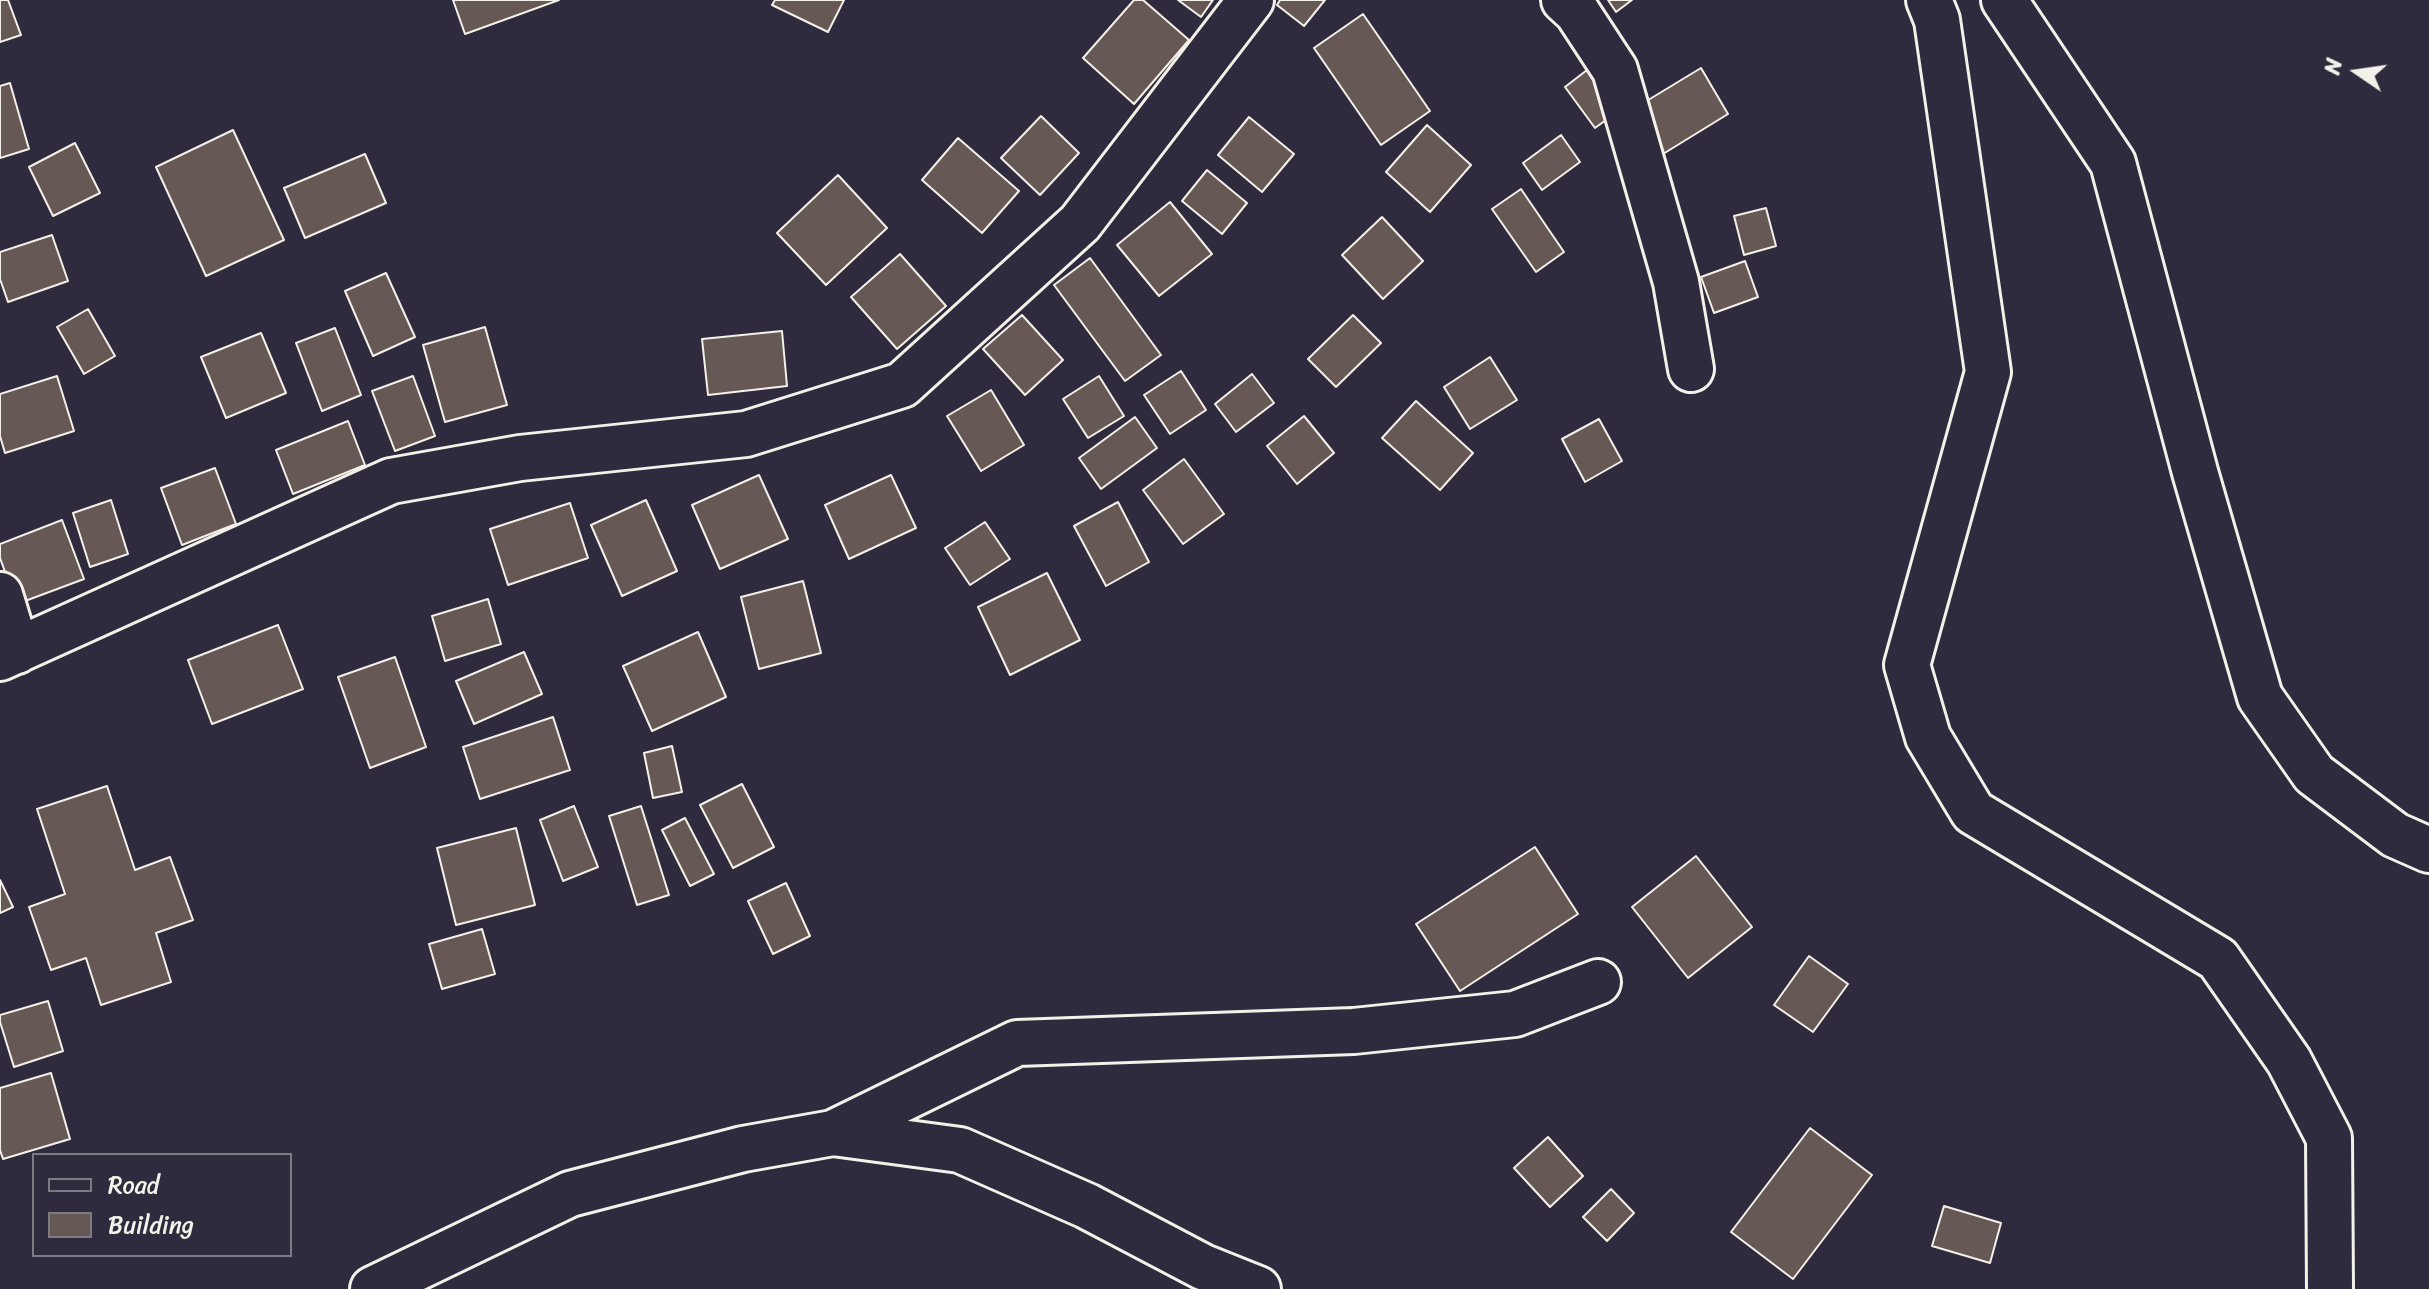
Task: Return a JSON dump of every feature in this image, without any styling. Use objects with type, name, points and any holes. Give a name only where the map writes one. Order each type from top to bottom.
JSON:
[{"type":"street","points":[[0,595],[8,655],[391,481],[520,458],[746,434],[902,385],[1080,223],[1251,0]]},
{"type":"street","points":[[1564,0],[1577,12],[1615,70],[1676,282],[1691,369]]},
{"type":"street","points":[[1929,0],[1937,20],[1988,372],[1907,665],[1928,737],[1973,812],[2218,959],[2289,1061],[2329,1138],[2330,1289]]},
{"type":"street","points":[[2004,0],[2113,163],[2195,472],[2260,697],[2314,774],[2395,835],[2429,850]]},
{"type":"street","points":[[373,1289],[570,1194],[743,1149],[833,1133],[1017,1043],[1354,1031],[1515,1014],[1598,982]]},
{"type":"street","points":[[833,1133],[960,1150],[1087,1206],[1203,1267],[1258,1289]]},
{"type":"building","points":[[0,0],[8,0],[21,35],[0,42]]},
{"type":"building","points":[[453,0],[559,0],[465,34]]},
{"type":"building","points":[[775,0],[844,0],[828,32],[772,5]]},
{"type":"building","points":[[1134,0],[1143,0],[1189,40],[1134,104],[1083,58]]},
{"type":"building","points":[[1178,0],[1213,0],[1201,17]]},
{"type":"building","points":[[1280,0],[1325,0],[1304,26],[1277,5]]},
{"type":"building","points":[[1608,0],[1632,0],[1616,12]]},
{"type":"building","points":[[1363,14],[1430,111],[1381,145],[1314,48]]},
{"type":"building","points":[[1701,68],[1728,114],[1663,154],[1635,108]]},
{"type":"building","points":[[1587,70],[1617,112],[1595,128],[1565,87]]},
{"type":"building","points":[[10,83],[29,149],[0,158],[0,86]]},
{"type":"building","points":[[1041,116],[1079,153],[1040,195],[1001,158]]},
{"type":"building","points":[[1249,117],[1294,154],[1262,192],[1218,155]]},
{"type":"building","points":[[1427,125],[1471,165],[1430,212],[1386,172]]},
{"type":"building","points":[[233,130],[284,240],[206,276],[156,167]]},
{"type":"building","points":[[1561,135],[1580,162],[1542,190],[1523,163]]},
{"type":"building","points":[[958,138],[1019,191],[982,233],[922,180]]},
{"type":"building","points":[[75,143],[100,193],[53,216],[29,167]]},
{"type":"building","points":[[365,154],[386,203],[305,238],[284,188]]},
{"type":"building","points":[[1207,170],[1247,203],[1222,234],[1182,201]]},
{"type":"building","points":[[838,175],[887,228],[826,285],[777,233]]},
{"type":"building","points":[[1521,189],[1564,252],[1536,272],[1492,209]]},
{"type":"building","points":[[1170,202],[1212,254],[1159,296],[1117,245]]},
{"type":"building","points":[[1766,208],[1776,246],[1744,255],[1734,216]]},
{"type":"building","points":[[1382,217],[1423,261],[1383,299],[1342,255]]},
{"type":"building","points":[[52,235],[68,281],[8,302],[0,279],[0,252]]},
{"type":"building","points":[[900,254],[946,306],[897,349],[851,297]]},
{"type":"building","points":[[1090,258],[1161,355],[1125,381],[1054,285]]},
{"type":"building","points":[[1745,261],[1758,297],[1714,313],[1701,277]]},
{"type":"building","points":[[386,273],[415,337],[373,356],[345,291]]},
{"type":"building","points":[[88,309],[115,356],[84,374],[57,327]]},
{"type":"building","points":[[1022,315],[1063,360],[1025,395],[983,349]]},
{"type":"building","points":[[1353,315],[1381,343],[1336,387],[1308,359]]},
{"type":"building","points":[[485,327],[507,405],[445,422],[423,345]]},
{"type":"building","points":[[335,328],[361,395],[322,411],[296,343]]},
{"type":"building","points":[[782,331],[787,386],[708,395],[702,339]]},
{"type":"building","points":[[261,333],[286,393],[226,418],[201,357]]},
{"type":"building","points":[[1490,357],[1517,400],[1470,429],[1444,387]]},
{"type":"building","points":[[1181,371],[1206,410],[1170,434],[1144,395]]},
{"type":"building","points":[[1252,374],[1274,403],[1236,432],[1215,404]]},
{"type":"building","points":[[57,376],[74,431],[5,453],[0,436],[0,394]]},
{"type":"building","points":[[413,376],[435,436],[395,451],[372,391]]},
{"type":"building","points":[[1099,376],[1124,416],[1088,438],[1063,399]]},
{"type":"building","points":[[991,390],[1024,445],[981,471],[947,416]]},
{"type":"building","points":[[1416,401],[1473,453],[1440,490],[1382,438]]},
{"type":"building","points":[[1304,416],[1334,453],[1297,484],[1267,446]]},
{"type":"building","points":[[1135,417],[1157,448],[1101,489],[1079,458]]},
{"type":"building","points":[[1599,419],[1622,461],[1585,482],[1562,439]]},
{"type":"building","points":[[348,421],[365,465],[293,494],[276,450]]},
{"type":"building","points":[[1184,459],[1224,514],[1183,544],[1143,490]]},
{"type":"building","points":[[215,468],[236,524],[182,545],[161,488]]},
{"type":"building","points":[[759,475],[788,539],[720,569],[692,505]]},
{"type":"building","points":[[891,475],[916,528],[849,559],[825,505]]},
{"type":"building","points":[[111,500],[128,554],[90,567],[73,513]]},
{"type":"building","points":[[646,500],[677,571],[622,596],[591,525]]},
{"type":"building","points":[[1118,502],[1149,562],[1106,586],[1074,526]]},
{"type":"building","points":[[570,503],[588,558],[508,585],[490,529]]},
{"type":"building","points":[[62,520],[84,579],[17,604],[0,558],[0,544]]},
{"type":"building","points":[[985,522],[1010,559],[970,585],[945,548]]},
{"type":"building","points":[[1047,573],[1080,640],[1010,675],[978,607]]},
{"type":"building","points":[[803,581],[821,653],[759,669],[741,597]]},
{"type":"building","points":[[488,599],[501,644],[445,661],[432,616]]},
{"type":"building","points":[[278,625],[303,689],[212,724],[188,660]]},
{"type":"building","points":[[698,632],[726,697],[652,731],[623,666]]},
{"type":"building","points":[[524,652],[542,694],[474,724],[456,681]]},
{"type":"building","points":[[395,657],[426,747],[370,768],[338,677]]},
{"type":"building","points":[[553,717],[570,770],[480,799],[463,747]]},
{"type":"building","points":[[672,746],[682,792],[653,798],[644,753]]},
{"type":"building","points":[[742,784],[774,847],[733,868],[700,805]]},
{"type":"building","points":[[107,786],[135,870],[170,857],[193,920],[156,933],[171,982],[101,1005],[86,958],[51,970],[29,907],[65,894],[37,809]]},
{"type":"building","points":[[574,806],[598,867],[563,881],[540,820]]},
{"type":"building","points":[[641,806],[669,895],[637,905],[609,816]]},
{"type":"building","points":[[685,818],[714,874],[690,886],[662,830]]},
{"type":"building","points":[[516,828],[535,905],[456,925],[437,848]]},
{"type":"building","points":[[1535,847],[1578,914],[1460,991],[1416,924]]},
{"type":"building","points":[[1696,856],[1752,927],[1688,978],[1632,907]]},
{"type":"building","points":[[0,880],[13,907],[0,913]]},
{"type":"building","points":[[786,883],[810,936],[773,954],[748,901]]},
{"type":"building","points":[[482,929],[495,974],[442,989],[429,944]]},
{"type":"building","points":[[1809,956],[1848,984],[1813,1032],[1774,1005]]},
{"type":"building","points":[[48,1001],[63,1051],[14,1067],[0,1015]]},
{"type":"building","points":[[51,1073],[70,1139],[3,1159],[0,1150],[0,1088]]},
{"type":"building","points":[[1810,1128],[1872,1175],[1793,1279],[1731,1232]]},
{"type":"building","points":[[1548,1137],[1583,1176],[1550,1207],[1514,1168]]},
{"type":"building","points":[[1611,1189],[1634,1213],[1607,1241],[1583,1217]]},
{"type":"building","points":[[1944,1206],[2001,1223],[1990,1263],[1932,1246]]}]
